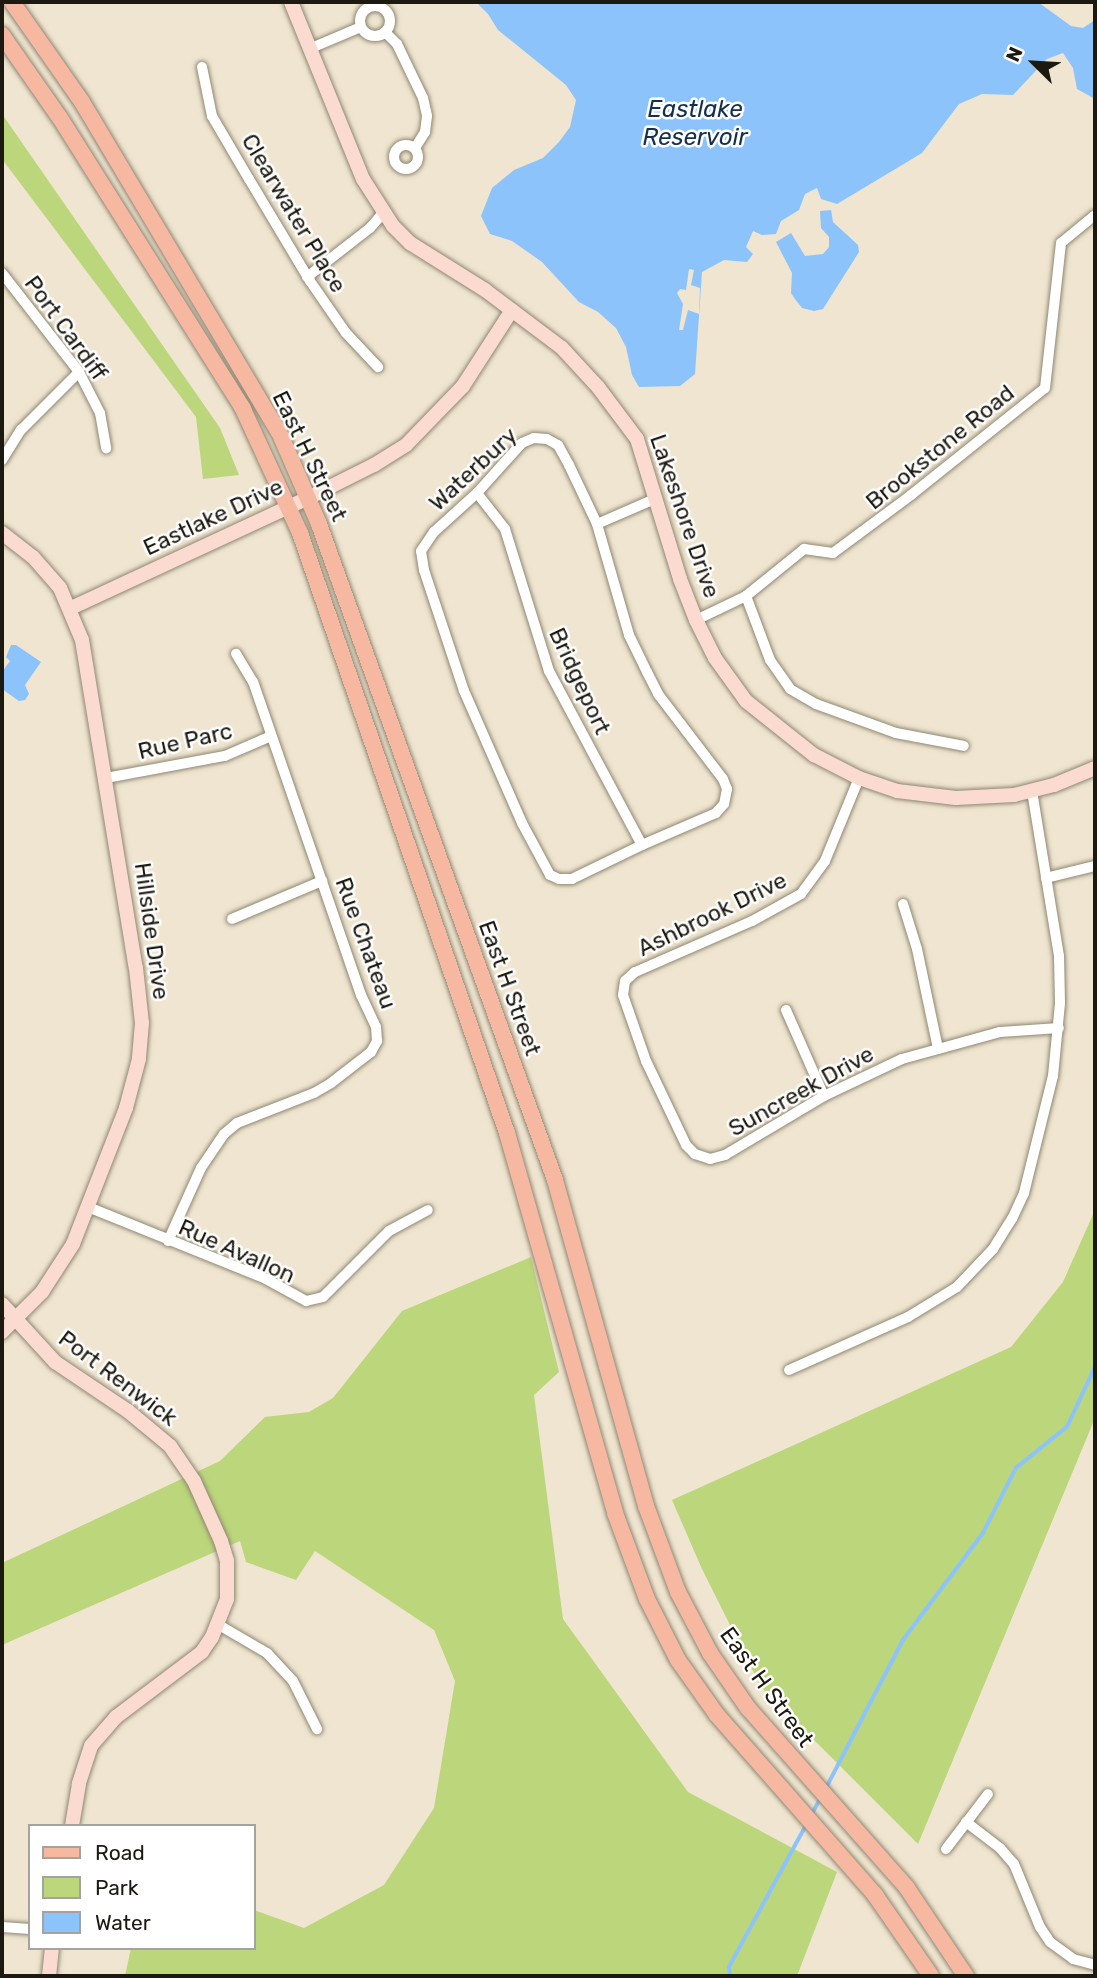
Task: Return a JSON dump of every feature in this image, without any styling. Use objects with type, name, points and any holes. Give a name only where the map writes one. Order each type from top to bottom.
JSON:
[{"type":"main road","name":"East H Street","points":[[12,2],[82,102],[279,432],[307,498],[348,597],[555,1180],[646,1506],[678,1592],[710,1653],[748,1708],[907,1888],[966,1976]]},
{"type":"main road","name":"East H Street","points":[[2,35],[60,118],[243,410],[288,506],[331,616],[507,1133],[615,1513],[646,1599],[678,1660],[717,1715],[875,1895],[931,1976]]},
{"type":"street","name":"Lakeshore Drive","points":[[291,2],[363,179],[384,212],[410,243],[512,310],[562,348],[637,439],[680,579],[696,620],[715,658],[746,701],[814,755],[859,778],[897,792],[936,797],[995,797],[1032,792],[1095,768]]},
{"type":"street","points":[[375,4],[388,13],[390,23],[385,32],[372,36],[361,27],[362,13],[375,4]]},
{"type":"street","points":[[309,48],[361,27]]},
{"type":"street","points":[[385,32],[397,44],[423,98],[427,116],[425,132],[415,148]]},
{"type":"street","name":"Clearwater Place","points":[[202,67],[212,116],[307,277],[346,333],[378,367]]},
{"type":"street","points":[[307,277],[370,228],[384,212]]},
{"type":"street","name":"Brookstone Road","points":[[696,620],[747,596],[804,549],[833,553],[911,495],[1045,388],[1061,243],[1095,215]]},
{"type":"street","name":"Port Cardiff","points":[[2,273],[79,372],[100,413],[106,448]]},
{"type":"street","name":"Eastlake Drive","points":[[71,608],[374,465],[425,428],[463,386],[512,310]]},
{"type":"street","points":[[2,460],[21,430],[79,372]]},
{"type":"street","name":"Waterbury","points":[[534,438],[547,439],[558,445],[597,524],[629,635],[658,694],[723,779],[727,789],[724,804],[716,813],[572,879],[559,879],[550,874],[539,858],[464,691],[424,570],[421,551],[434,532],[477,493],[522,443],[534,438]]},
{"type":"street","name":"Bridgeport","points":[[477,493],[505,529],[554,681],[642,845]]},
{"type":"street","points":[[597,524],[657,498]]},
{"type":"street","name":"Hillside Drive","points":[[2,533],[33,557],[60,588],[71,608],[82,640],[106,778],[142,1023],[139,1059],[126,1108],[64,1261],[42,1292],[2,1332]]},
{"type":"street","points":[[747,596],[770,660],[790,689],[817,704],[896,733],[964,746]]},
{"type":"street","name":"Rue Chateau","points":[[168,1241],[201,1168],[223,1134],[237,1123],[314,1093],[331,1083],[372,1052],[377,1041],[376,1027],[360,995],[253,682],[236,654]]},
{"type":"street","name":"Rue Parc","points":[[106,778],[225,756],[271,736]]},
{"type":"street","name":"Ashbrook Drive","points":[[725,1155],[710,1159],[695,1154],[683,1138],[646,1060],[623,995],[625,981],[635,972],[752,921],[801,894],[825,861],[859,778]]},
{"type":"street","points":[[789,1370],[924,1309],[957,1287],[993,1249],[1012,1219],[1030,1177],[1053,1076],[1059,1028],[1059,956],[1032,792]]},
{"type":"street","points":[[1046,878],[1095,866]]},
{"type":"street","points":[[232,919],[322,881]]},
{"type":"street","points":[[903,904],[917,949],[938,1049]]},
{"type":"street","points":[[786,1010],[824,1096]]},
{"type":"street","name":"Suncreek Drive","points":[[725,1155],[824,1096],[902,1059],[1000,1032],[1059,1028]]},
{"type":"street","name":"Rue Avallon","points":[[88,1207],[266,1279],[306,1301],[323,1297],[389,1231],[428,1210]]},
{"type":"street","name":"Port Renwick","points":[[2,1304],[55,1362],[155,1432],[189,1472],[221,1541],[227,1562],[226,1599],[219,1625],[202,1652],[116,1717],[96,1740],[85,1763],[72,1824]]},
{"type":"street","points":[[219,1625],[274,1659],[293,1681],[317,1729]]},
{"type":"street","points":[[946,1849],[988,1794]]},
{"type":"street","points":[[966,1822],[1000,1848],[1014,1864],[1040,1927],[1050,1942],[1073,1959],[1095,1965]]},
{"type":"street","points":[[2,1927],[28,1929]]},
{"type":"street","points":[[49,1976],[52,1950]]},
{"type":"green space","points":[[2,114],[220,428],[239,475],[203,479],[196,417],[2,159]]},
{"type":"green space","points":[[1095,1210],[1095,1418],[918,1844],[761,1687],[702,1569],[672,1500],[1011,1347],[1063,1282]]},
{"type":"green space","points":[[531,1257],[559,1372],[534,1395],[563,1619],[688,1792],[837,1872],[797,1976],[125,1976],[131,1950],[256,1950],[256,1911],[304,1928],[384,1885],[434,1808],[455,1681],[434,1630],[315,1551],[296,1580],[246,1562],[240,1541],[2,1645],[2,1563],[220,1461],[265,1417],[309,1412],[333,1398],[402,1311]]},
{"type":"water","name":"Eastlake Reservoir","points":[[476,2],[1038,2],[1071,26],[1083,28],[1095,20],[1095,99],[1077,89],[1073,68],[1063,53],[1047,59],[1013,95],[982,94],[959,104],[922,153],[837,204],[821,199],[817,188],[805,194],[799,210],[781,221],[776,234],[762,235],[753,231],[746,247],[753,254],[747,262],[724,260],[702,272],[695,374],[680,386],[639,387],[632,375],[626,347],[616,328],[598,312],[579,302],[542,262],[512,241],[490,234],[481,216],[492,188],[514,170],[543,158],[559,142],[570,127],[576,100],[566,85],[498,30]]},
{"type":"water","points":[[831,210],[833,222],[858,245],[859,252],[823,309],[814,311],[802,308],[791,293],[792,273],[776,242],[791,233],[805,256],[823,254],[829,247],[829,237],[821,228],[820,211]]},
{"type":"water","points":[[11,645],[16,645],[41,662],[25,685],[29,694],[25,700],[19,701],[2,689],[2,672],[10,661],[6,657]]},
{"type":"pier","points":[[689,269],[694,270],[691,285],[700,288],[699,314],[688,310],[683,330],[679,330],[683,304],[677,293],[680,289],[686,290]]},
{"type":"waterway","points":[[826,1788],[903,1640],[983,1533],[1016,1468],[1067,1427],[1095,1367]]},
{"type":"waterway","points":[[812,1814],[819,1801]]},
{"type":"waterway","points":[[730,1976],[729,1967],[805,1827]]}]
